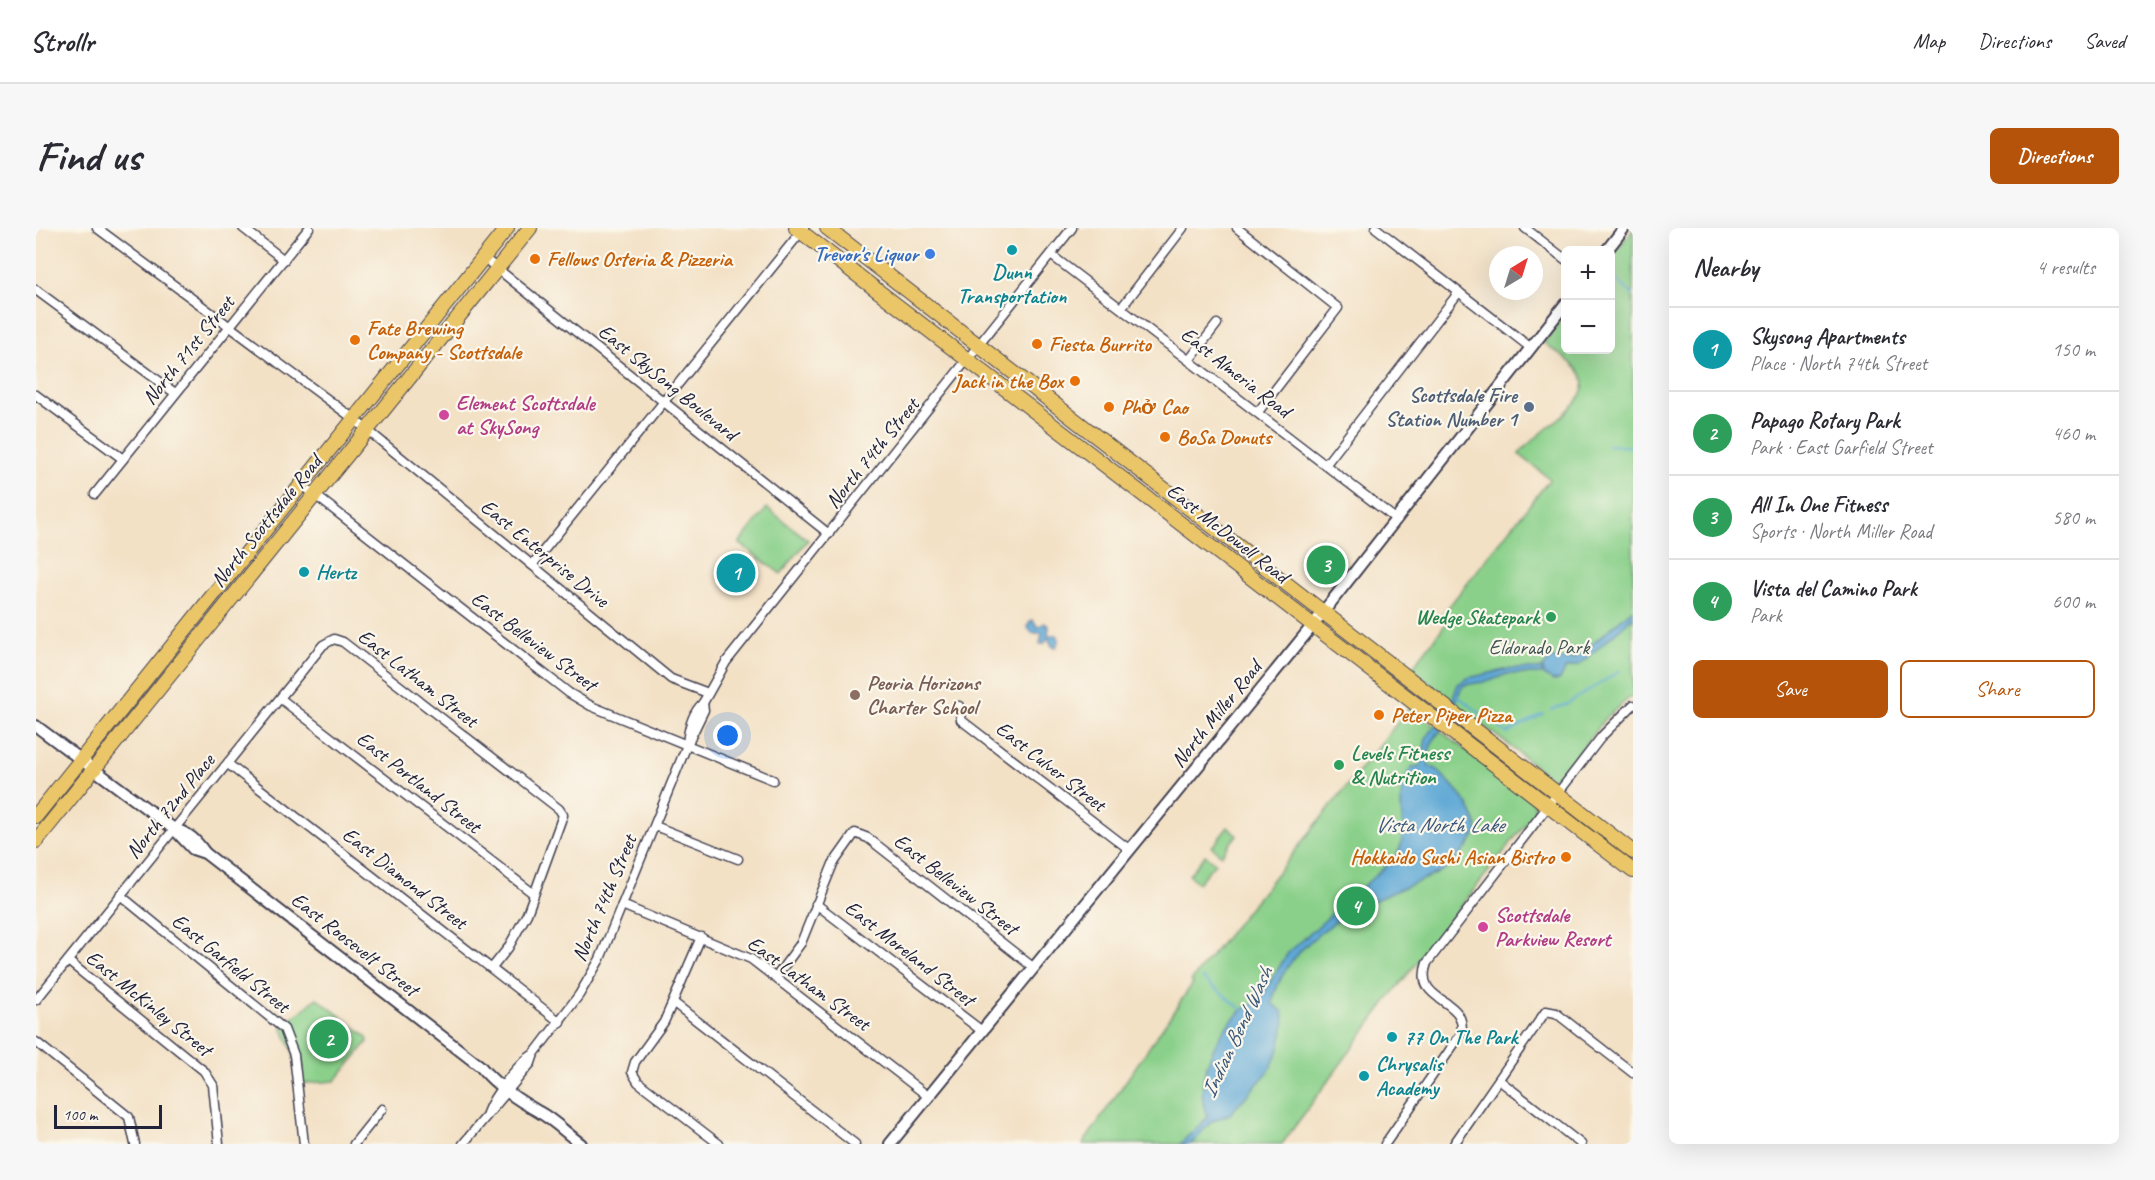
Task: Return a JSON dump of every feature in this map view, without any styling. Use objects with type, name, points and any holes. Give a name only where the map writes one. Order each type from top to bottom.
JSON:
[{"type":"main road","name":"North Scottsdale Road","points":[[36,816],[507,228]]},
{"type":"main road","name":"North Scottsdale Road","points":[[36,841],[530,228]]},
{"type":"main road","name":"East McDowell Road","points":[[826,228],[1633,852]]},
{"type":"main road","name":"East McDowell Road","points":[[800,229],[1633,871]]},
{"type":"street","points":[[97,228],[367,430]]},
{"type":"street","points":[[243,228],[284,260]]},
{"type":"street","name":"North 71st Street","points":[[94,494],[309,228]]},
{"type":"street","name":"North 74th Street","points":[[463,1144],[486,1116],[490,1104],[531,1063],[534,1054],[560,1022],[600,959],[687,745],[691,723],[730,656],[969,361],[1072,228]]},
{"type":"street","points":[[1122,307],[1183,228]]},
{"type":"street","points":[[1237,228],[1338,308],[1258,412]]},
{"type":"street","points":[[1376,228],[1531,348]]},
{"type":"street","points":[[1525,228],[1561,256]]},
{"type":"street","points":[[1609,246],[1624,228]]},
{"type":"street","points":[[532,565],[664,403],[800,229]]},
{"type":"street","name":"East Almeria Road","points":[[1051,255],[1190,359],[1396,520]]},
{"type":"street","name":"East SkySong Boulevard","points":[[484,258],[829,534]]},
{"type":"street","points":[[36,290],[175,393]]},
{"type":"street","points":[[1326,464],[1460,292]]},
{"type":"street","name":"North Miller Road","points":[[890,1144],[1323,613],[1561,309]]},
{"type":"street","points":[[1190,359],[1217,324]]},
{"type":"street","points":[[36,395],[123,459]]},
{"type":"street","name":"East Enterprise Drive","points":[[367,430],[671,679],[708,693]]},
{"type":"street","name":"East Belleview Street","points":[[301,484],[569,693],[591,706],[773,780]]},
{"type":"street","name":"North 72nd Place","points":[[36,1000],[323,645],[334,639]]},
{"type":"street","name":"East Latham Street","points":[[334,639],[343,642],[559,809],[563,815],[534,894]]},
{"type":"street","name":"East Portland Street","points":[[281,699],[534,894]]},
{"type":"street","points":[[1385,1144],[1461,1034],[1462,1020],[1459,1013],[1426,988],[1424,978],[1427,963],[1602,736],[1633,705]]},
{"type":"street","name":"East Culver Street","points":[[959,706],[961,720],[1130,850]]},
{"type":"street","name":"East Roosevelt Street","points":[[36,726],[174,829],[185,832],[205,853],[480,1066],[532,1101],[541,1113],[581,1144]]},
{"type":"street","name":"East Diamond Street","points":[[228,764],[560,1022]]},
{"type":"street","points":[[655,826],[738,859]]},
{"type":"street","name":"East Belleview Street","points":[[816,904],[834,864],[855,833],[868,838],[1034,968]]},
{"type":"street","points":[[492,968],[517,935],[534,894]]},
{"type":"street","name":"East Garfield Street","points":[[120,896],[284,1029],[291,1042],[294,1055],[304,1144]]},
{"type":"street","points":[[776,977],[801,943],[816,904]]},
{"type":"street","name":"East Moreland Street","points":[[816,904],[982,1032]]},
{"type":"street","name":"East Latham Street","points":[[622,905],[751,959],[929,1096]]},
{"type":"street","points":[[701,937],[674,1003],[635,1062],[632,1072],[638,1082],[719,1144]]},
{"type":"street","name":"East McKinley Street","points":[[68,960],[204,1071],[213,1085],[219,1144]]},
{"type":"street","points":[[674,1003],[855,1144]]},
{"type":"street","points":[[1454,1144],[1549,1010],[1633,1073]]},
{"type":"street","points":[[36,1042],[129,1117],[135,1144]]},
{"type":"street","points":[[1498,1080],[1581,1144]]},
{"type":"street","points":[[354,1144],[382,1109]]},
{"type":"green space","name":"Eldorado Park","points":[[1633,229],[1633,695],[1607,717],[1560,775],[1552,779],[1411,669],[1448,621],[1442,615],[1550,479],[1519,454],[1571,407],[1580,396],[1584,386],[1582,376],[1575,367],[1544,343],[1561,320],[1561,354],[1615,354],[1615,253]]},
{"type":"green space","points":[[767,508],[808,540],[781,574],[739,543]]},
{"type":"green space","points":[[1410,707],[1534,803],[1535,812],[1389,998],[1282,1144],[1083,1144],[1193,983],[1191,981]]},
{"type":"green space","points":[[1228,827],[1237,835],[1221,855],[1212,847]]},
{"type":"green space","points":[[1205,855],[1215,863],[1198,883],[1189,875]]},
{"type":"green space","points":[[317,998],[367,1037],[368,1042],[335,1081],[297,1084],[294,1055],[282,1027]]},
{"type":"water","points":[[1633,609],[1633,617],[1579,665],[1566,668],[1560,680],[1553,681],[1544,675],[1543,668],[1550,659],[1575,659]]},
{"type":"water","points":[[1033,620],[1038,627],[1045,623],[1049,626],[1048,635],[1056,635],[1059,639],[1056,647],[1052,646],[1048,638],[1044,644],[1040,644],[1042,633],[1032,633],[1028,628],[1029,622]]},
{"type":"water","points":[[1509,669],[1542,669],[1542,674],[1507,674],[1490,681],[1464,685],[1458,694],[1453,711],[1429,750],[1429,766],[1435,768],[1456,789],[1472,812],[1478,831],[1470,844],[1447,868],[1340,919],[1305,947],[1290,963],[1279,982],[1272,1003],[1283,1012],[1285,1022],[1278,1052],[1269,1071],[1230,1114],[1211,1122],[1191,1144],[1180,1144],[1208,1117],[1203,1103],[1206,1069],[1212,1051],[1232,1020],[1244,1009],[1257,1003],[1288,953],[1395,858],[1403,835],[1401,803],[1405,779],[1412,767],[1421,766],[1426,738],[1449,709],[1458,684],[1468,678]]},
{"type":"waterway","points":[[1618,281],[1633,295]]},
{"type":"waterway","points":[[1608,445],[1633,447]]},
{"type":"waterway","points":[[1551,710],[1567,704],[1620,671]]},
{"type":"waterway","points":[[1456,695],[1507,733],[1543,714]]},
{"type":"waterway","name":"Indian Bend Wash","points":[[1202,978],[1243,1010]]},
{"type":"place","name":"Dunn Transportation","points":[[1012,250]]},
{"type":"place","name":"Trevor's Liquor","points":[[930,254]]},
{"type":"place","name":"Fellows Osteria & Pizzeria","points":[[535,259]]},
{"type":"place","name":"Fate Brewing Company - Scottsdale","points":[[355,340]]},
{"type":"place","name":"Fiesta Burrito","points":[[1037,344]]},
{"type":"place","name":"Jack in the Box","points":[[1075,381]]},
{"type":"place","name":"Phở Cao","points":[[1109,407]]},
{"type":"place","name":"Scottsdale Fire Station Number 1","points":[[1529,407]]},
{"type":"place","name":"Element Scottsdale at SkySong","points":[[444,415]]},
{"type":"place","name":"BoSa Donuts","points":[[1165,437]]},
{"type":"place","name":"All In One Fitness","points":[[1326,565]]},
{"type":"place","name":"Hertz","points":[[304,572]]},
{"type":"place","name":"Skysong Apartments","points":[[736,573]]},
{"type":"place","name":"Wedge Skatepark","points":[[1551,617]]},
{"type":"place","name":"Peoria Horizons Charter School","points":[[855,695]]},
{"type":"place","name":"Peter Piper Pizza","points":[[1379,715]]},
{"type":"place","name":"Levels Fitness & Nutrition","points":[[1339,765]]},
{"type":"place","name":"Hokkaido Sushi Asian Bistro","points":[[1566,857]]},
{"type":"place","name":"Vista del Camino Park","points":[[1356,906]]},
{"type":"place","name":"Scottsdale Parkview Resort","points":[[1483,927]]},
{"type":"place","name":"77 On The Park","points":[[1392,1037]]},
{"type":"place","name":"Papago Rotary Park","points":[[329,1039]]},
{"type":"place","name":"Chrysalis Academy","points":[[1364,1076]]},
{"type":"water label","name":"Vista North Lake","points":[[1439,824]]}]
